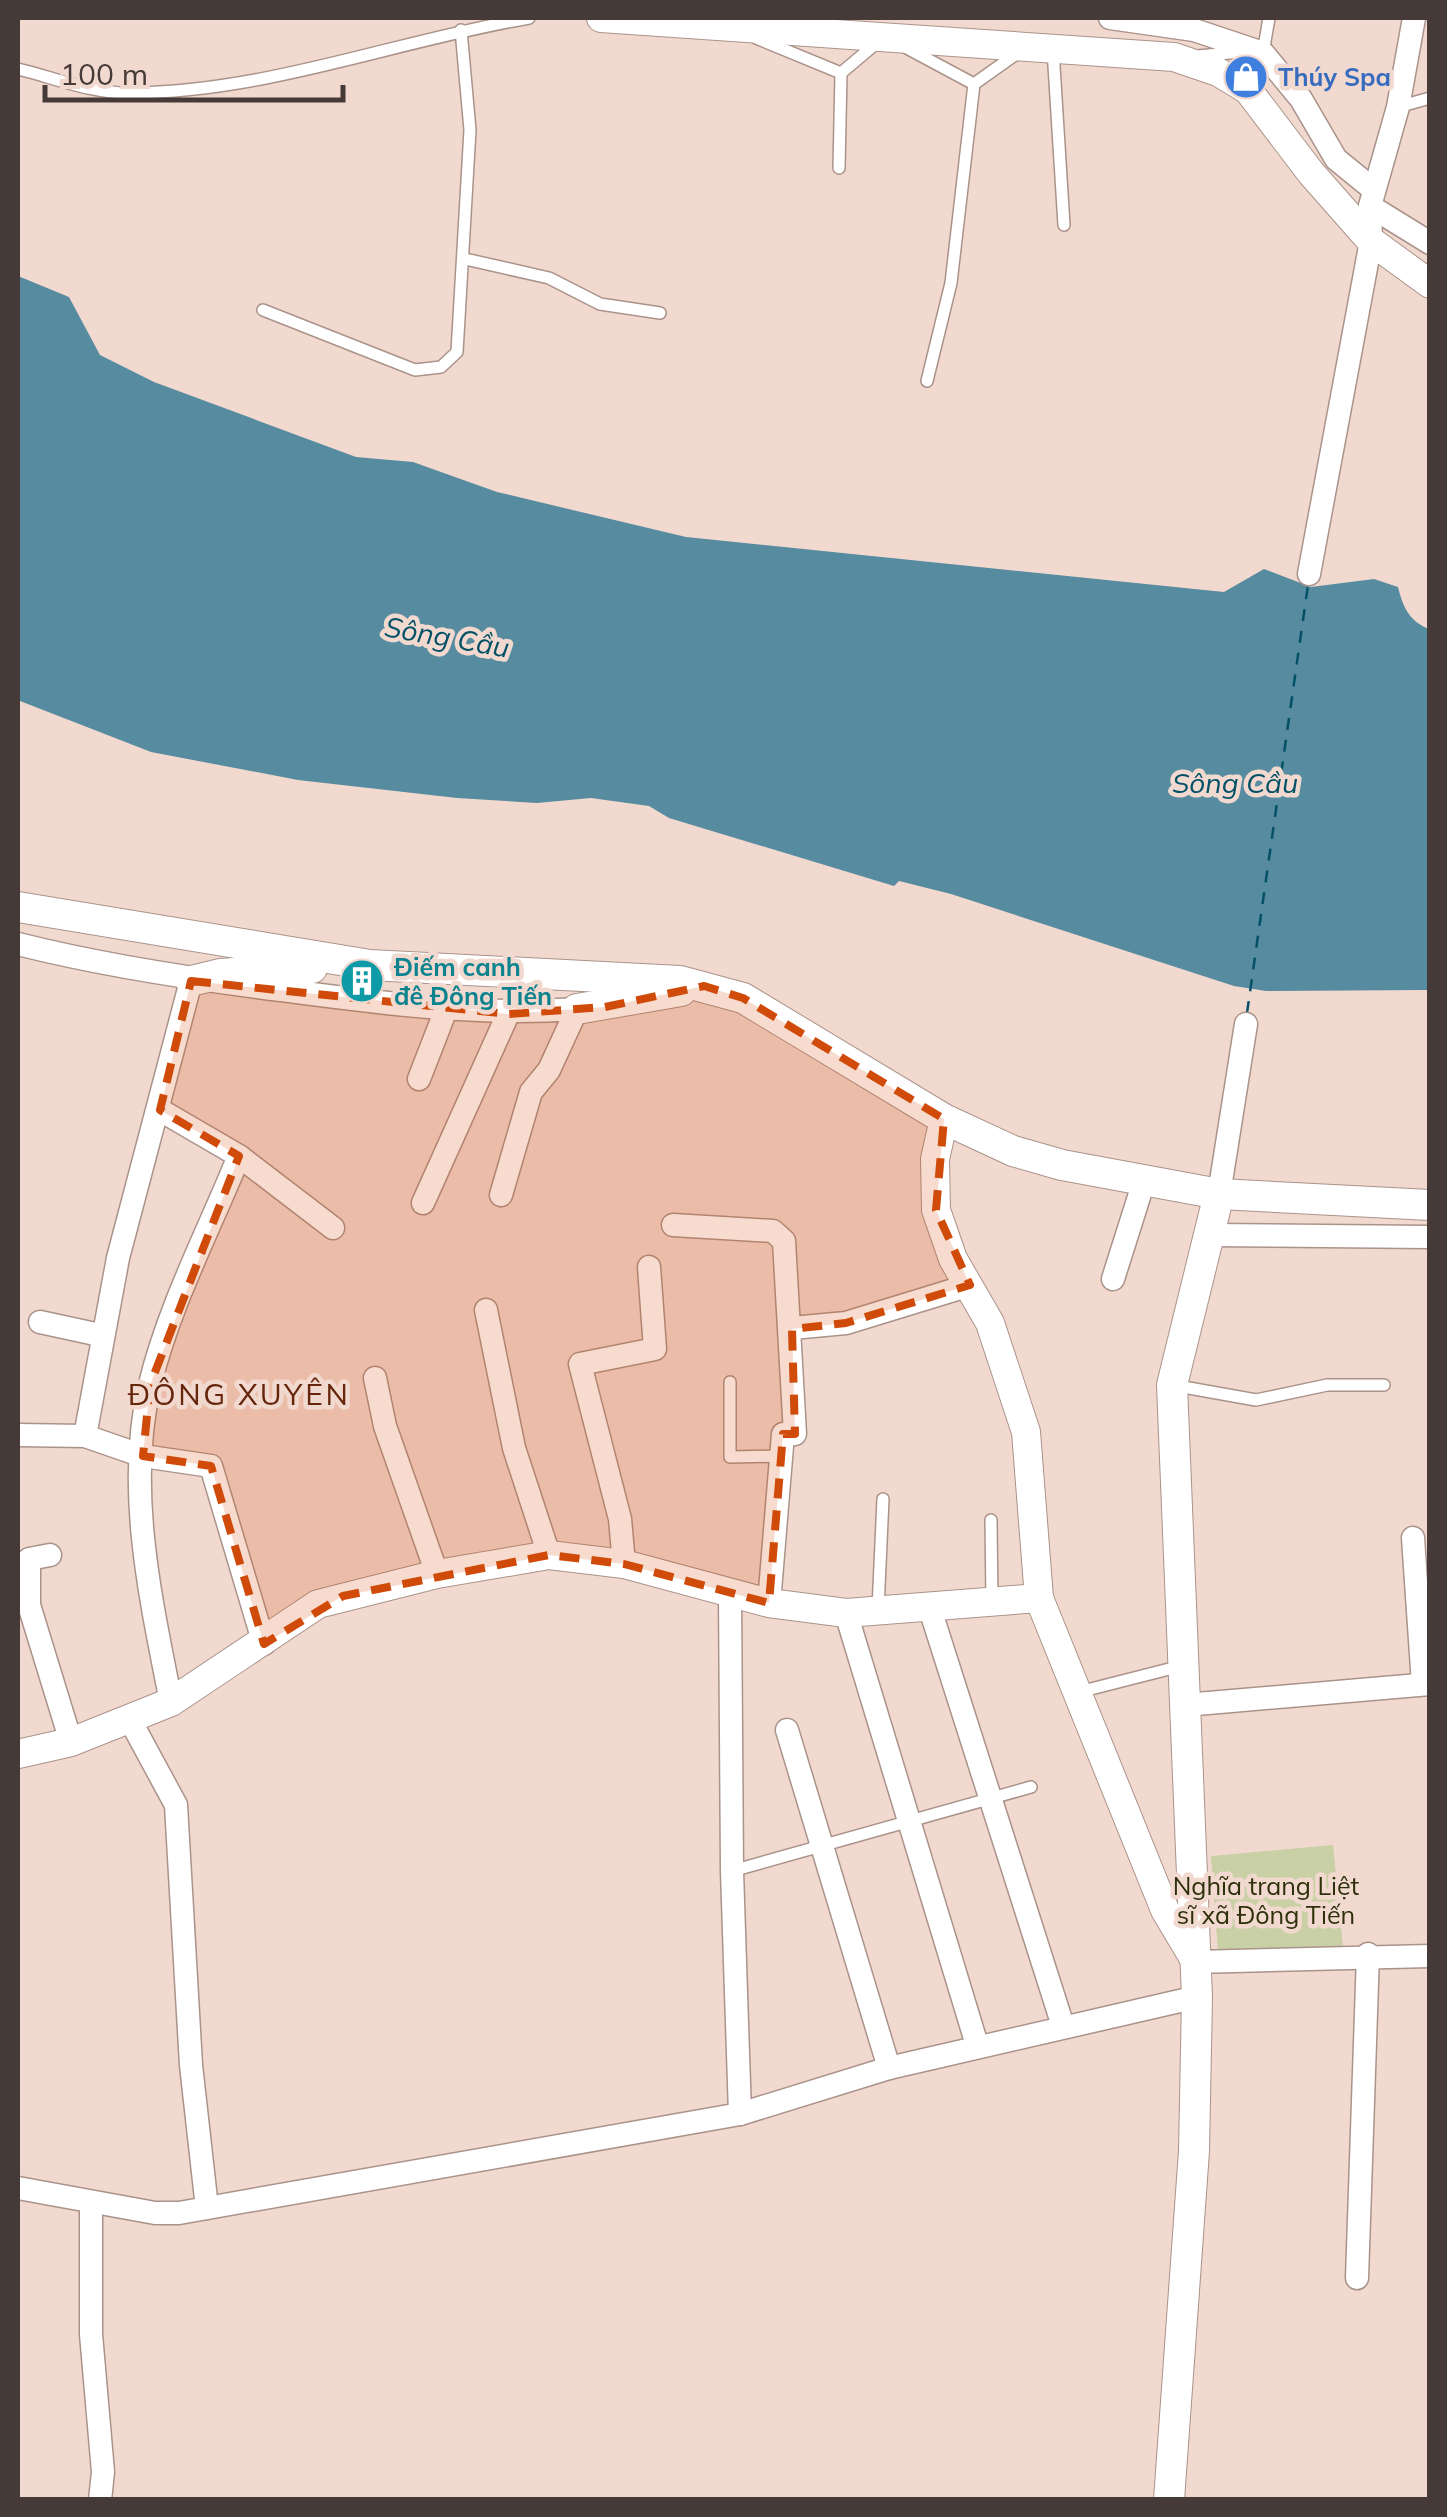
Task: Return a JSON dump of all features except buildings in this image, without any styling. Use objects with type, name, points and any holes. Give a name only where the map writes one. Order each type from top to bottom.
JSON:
[{"type":"main road","points":[[18,907],[370,964],[500,975],[657,978],[704,986],[756,1006],[944,1119],[1014,1151],[1218,1194],[1430,1205]]},
{"type":"main road","points":[[191,981],[220,974],[370,964]]},
{"type":"main road","points":[[577,1009],[704,986]]},
{"type":"main road","points":[[1169,2500],[1194,2151],[1197,1997],[1172,1385],[1218,1194]]},
{"type":"street","points":[[602,18],[1041,45],[1174,58],[1218,72],[1248,90],[1311,174],[1370,241],[1430,284]]},
{"type":"street","points":[[1110,18],[1212,34],[1263,53],[1301,99],[1336,159],[1372,198],[1430,243]]},
{"type":"street","points":[[1310,574],[1370,241],[1372,198],[1398,107],[1414,18]]},
{"type":"street","points":[[18,944],[191,981],[400,1008],[446,1007],[508,1014],[577,1009],[549,1070],[531,1092],[501,1196]]},
{"type":"street","points":[[85,1436],[100,1335],[191,981]]},
{"type":"street","points":[[418,1078],[446,1007]]},
{"type":"street","points":[[423,1203],[508,1014]]},
{"type":"street","points":[[1218,1194],[1246,1024]]},
{"type":"street","points":[[160,1110],[239,1156],[334,1228]]},
{"type":"street","points":[[944,1119],[935,1159],[936,1210],[953,1259],[1003,1355],[1026,1432],[1039,1598],[1165,1910],[1196,1962],[1368,1954],[1430,1956]]},
{"type":"street","points":[[172,1702],[155,1620],[140,1501],[150,1385],[239,1156]]},
{"type":"street","points":[[1113,1279],[1144,1181]]},
{"type":"street","points":[[673,1225],[773,1231],[784,1241],[792,1328],[795,1434],[783,1434],[768,1603]]},
{"type":"street","points":[[1208,1236],[1430,1238]]},
{"type":"street","points":[[624,1564],[620,1519],[580,1364],[655,1349],[649,1268]]},
{"type":"street","points":[[792,1328],[846,1322],[970,1286]]},
{"type":"street","points":[[486,1310],[514,1448],[549,1556]]},
{"type":"street","points":[[40,1322],[100,1335]]},
{"type":"street","points":[[375,1378],[385,1426],[438,1574]]},
{"type":"street","points":[[18,1434],[85,1436],[143,1456],[211,1466],[264,1644]]},
{"type":"street","points":[[1185,1705],[1426,1684],[1413,1538]]},
{"type":"street","points":[[50,1556],[28,1559],[29,1605],[71,1742]]},
{"type":"street","points":[[18,1754],[71,1742],[172,1702],[264,1644],[318,1604],[438,1574],[549,1556],[624,1564],[768,1603],[846,1613],[878,1614],[1039,1598]]},
{"type":"street","points":[[730,1594],[732,1871],[740,2114]]},
{"type":"street","points":[[930,1609],[1063,2026]]},
{"type":"street","points":[[846,1613],[977,2046]]},
{"type":"street","points":[[130,1720],[176,1804],[191,2065],[207,2208]]},
{"type":"street","points":[[787,1730],[889,2068]]},
{"type":"street","points":[[1358,2278],[1368,1954]]},
{"type":"street","points":[[18,2188],[155,2214],[207,2208],[740,2114],[889,2068],[1197,1997]]},
{"type":"street","points":[[91,2203],[91,2334],[103,2463],[100,2500]]},
{"type":"lane","points":[[18,69],[126,94],[257,82],[461,30],[528,18]]},
{"type":"lane","points":[[1174,58],[1263,53],[1268,18]]},
{"type":"lane","points":[[733,29],[841,73]]},
{"type":"lane","points":[[263,310],[415,370],[442,367],[457,352],[470,130],[461,30]]},
{"type":"lane","points":[[840,168],[841,73],[885,36],[974,84]]},
{"type":"lane","points":[[974,84],[1041,45],[1064,225]]},
{"type":"lane","points":[[927,381],[949,294],[974,84]]},
{"type":"lane","points":[[1398,107],[1430,98]]},
{"type":"lane","points":[[465,259],[543,276],[600,304],[660,313]]},
{"type":"lane","points":[[730,1382],[730,1457],[784,1456]]},
{"type":"lane","points":[[1172,1385],[1256,1400],[1327,1385],[1384,1385]]},
{"type":"lane","points":[[878,1614],[883,1499]]},
{"type":"lane","points":[[991,1520],[992,1602]]},
{"type":"lane","points":[[1079,1692],[1183,1665]]},
{"type":"lane","points":[[732,1871],[1031,1787]]},
{"type":"highlighted area","points":[[191,981],[508,1014],[605,1007],[704,986],[743,998],[944,1119],[936,1210],[970,1285],[846,1323],[792,1329],[795,1434],[783,1434],[769,1603],[624,1564],[549,1555],[343,1596],[264,1644],[211,1466],[143,1456],[150,1385],[239,1156],[160,1110]]},
{"type":"green space","name":"Nghĩa trang Liệt sĩ xã Đông Tiến","points":[[1333,1845],[1343,1946],[1218,1952],[1211,1856]]},
{"type":"water","name":"Sông Cầu","points":[[18,276],[69,297],[100,355],[154,382],[356,457],[413,462],[497,492],[686,537],[1224,592],[1264,569],[1311,587],[1374,579],[1398,587],[1408,612],[1429,629],[1429,990],[1266,991],[1234,986],[951,894],[899,881],[894,886],[669,818],[649,806],[591,798],[537,803],[457,798],[298,780],[151,752],[20,701]]},
{"type":"ferry route","points":[[1247,1013],[1308,585]]},
{"type":"place","name":"Thúy Spa","points":[[1246,77]]},
{"type":"place","name":"Điếm canh đê Đông Tiến","points":[[362,981]]},
{"type":"district","name":"ĐÔNG XUYÊN","points":[[239,1395]]}]
